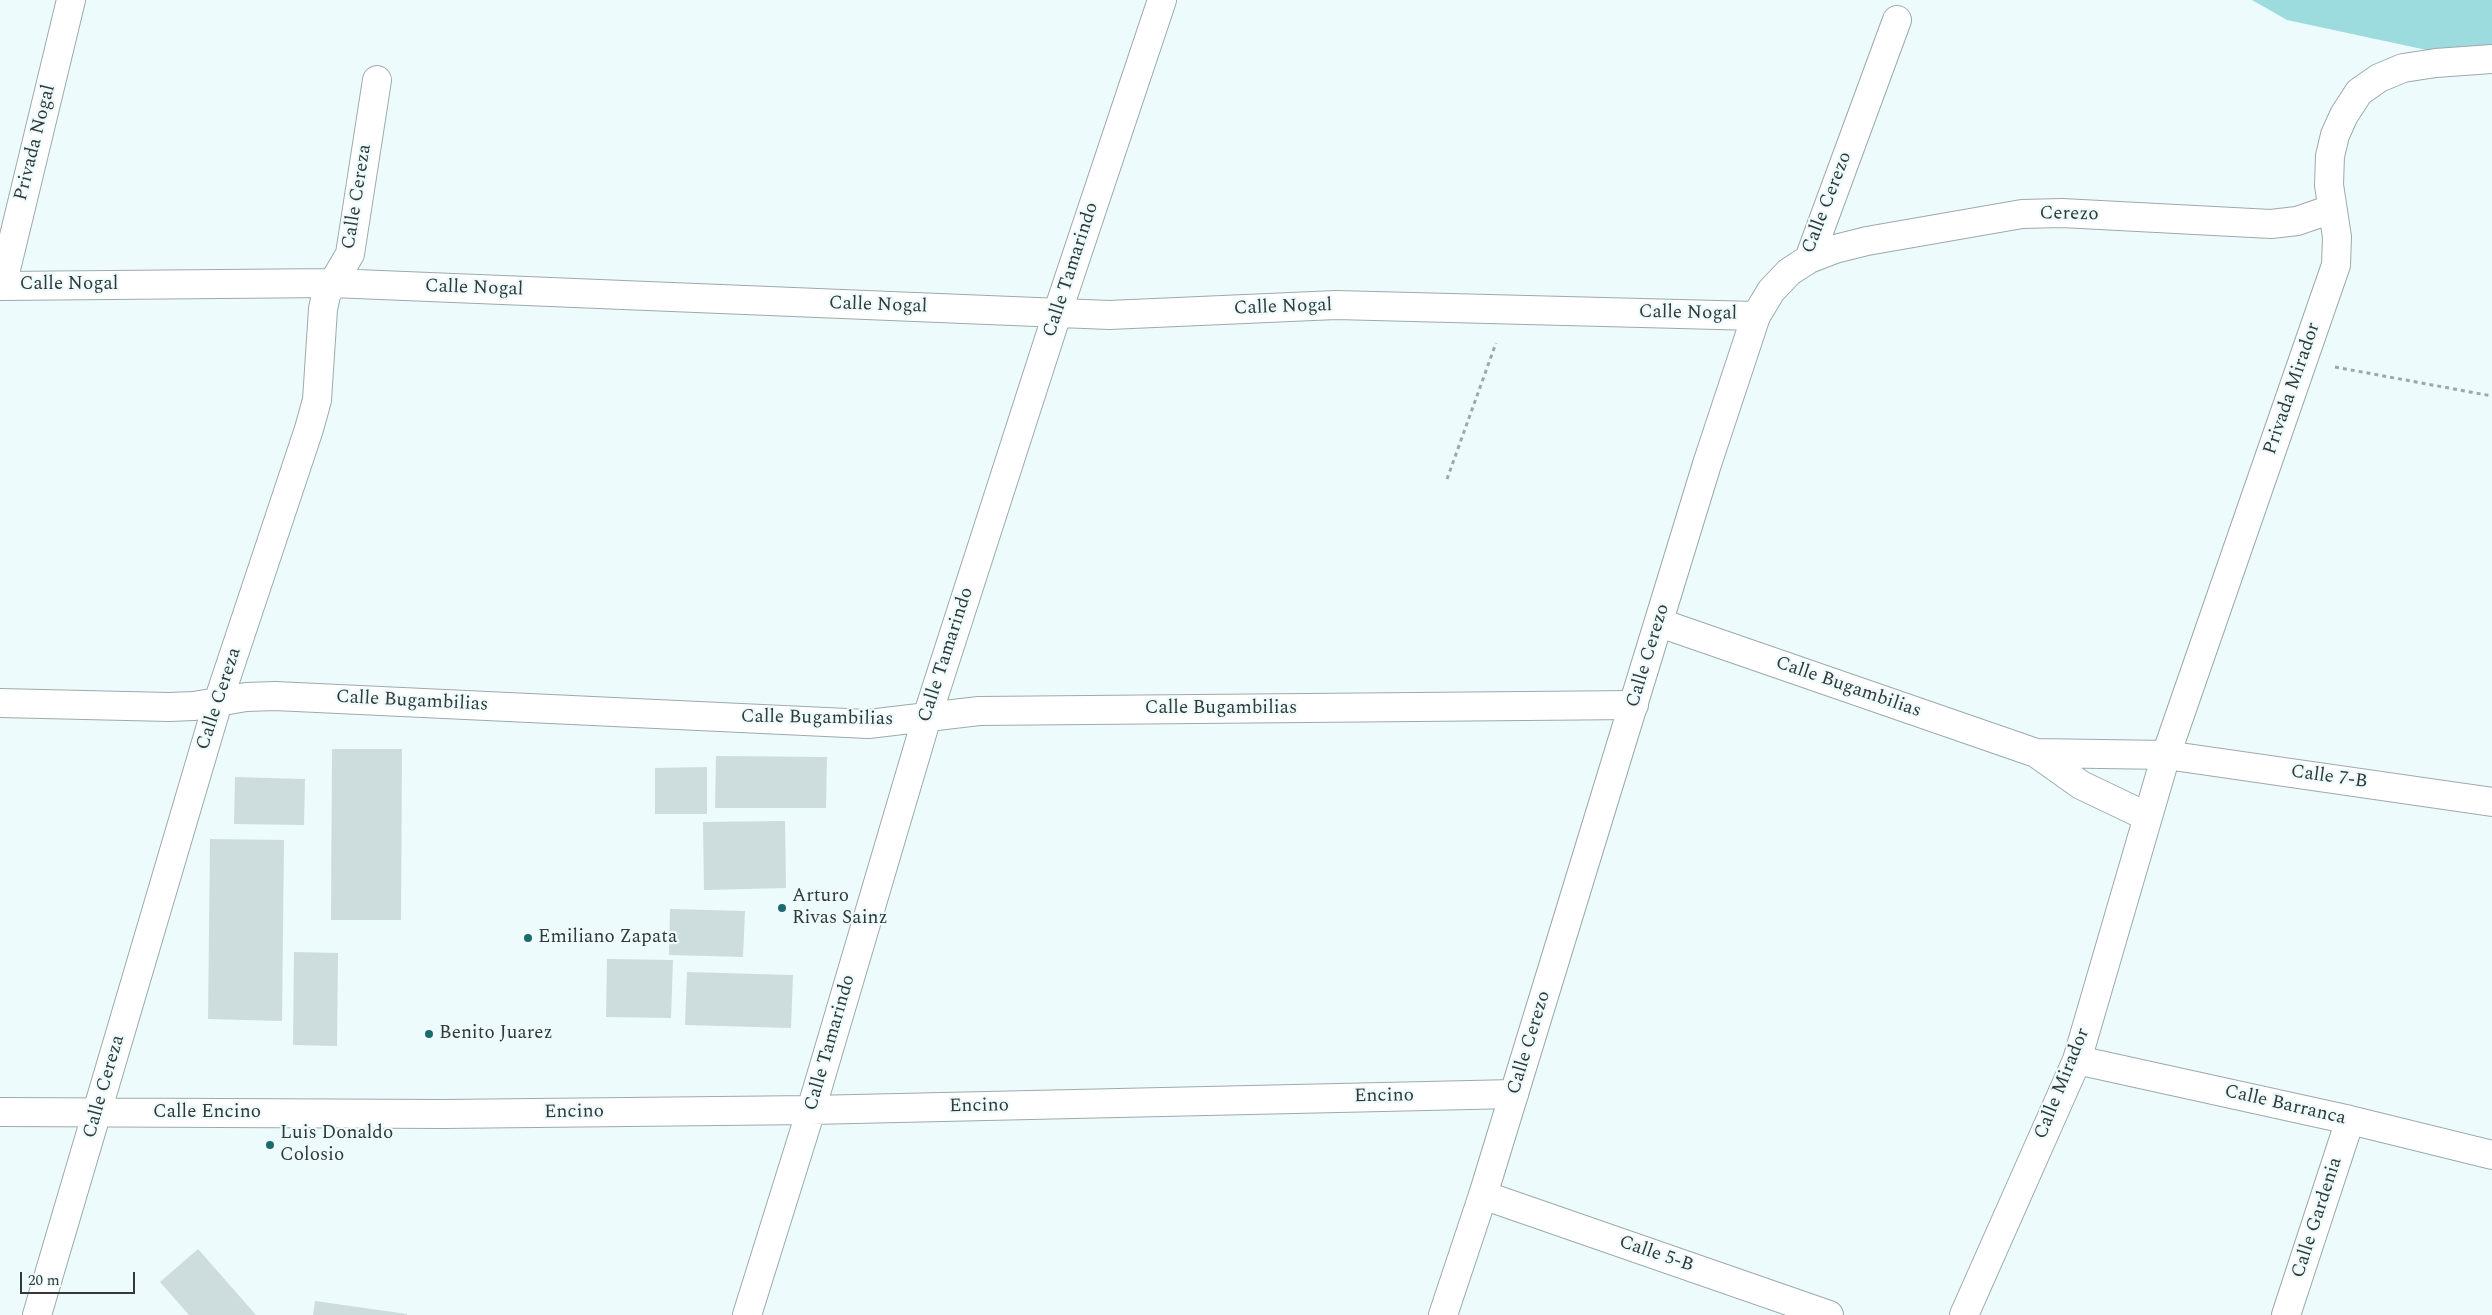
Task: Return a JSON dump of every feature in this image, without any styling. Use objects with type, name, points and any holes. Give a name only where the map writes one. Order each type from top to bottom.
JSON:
[{"type":"street","name":"Privada Nogal","points":[[1,286],[71,0]]},
{"type":"street","name":"Calle Tamarindo","points":[[747,1315],[811,1110],[927,717],[1057,314],[1162,0]]},
{"type":"street","name":"Calle Cerezo","points":[[1443,1315],[1484,1195],[1707,464],[1756,316],[1771,291],[1789,272],[1809,259],[1897,20]]},
{"type":"street","name":"Privada Mirador","points":[[2148,817],[2166,755],[2336,265],[2338,243],[2329,185],[2330,156],[2335,135],[2344,115],[2359,92],[2378,78],[2403,68],[2436,63],[2492,59]]},
{"type":"street","name":"Calle Cereza","points":[[37,1315],[218,702],[311,422],[317,400],[323,309],[326,295],[350,254],[376,80]]},
{"type":"street","name":"Cerezo","points":[[1809,259],[1835,249],[1867,241],[2022,214],[2062,213],[2271,224],[2297,221],[2332,209]]},
{"type":"street","name":"Calle Nogal","points":[[1,286],[332,283],[1109,315],[1336,306],[1756,316]]},
{"type":"street","name":"Calle Bugambilias","points":[[1660,623],[2036,753],[2081,785],[2148,817]]},
{"type":"street","name":"Calle Bugambilias","points":[[0,703],[169,707],[246,697],[275,696],[868,724],[979,711],[1634,705]]},
{"type":"street","name":"Calle Bugambilias","points":[[2036,753],[2166,755]]},
{"type":"street","name":"Calle 7-B","points":[[2166,755],[2492,802]]},
{"type":"street","name":"Calle Mirador","points":[[1964,1315],[2077,1060],[2148,817]]},
{"type":"street","name":"Calle Barranca","points":[[2077,1060],[2350,1120],[2492,1155]]},
{"type":"street","name":"Encino","points":[[443,1114],[811,1110],[1514,1094]]},
{"type":"street","name":"Calle Encino","points":[[0,1112],[443,1114]]},
{"type":"street","name":"Calle Gardenia","points":[[2286,1315],[2350,1120]]},
{"type":"street","name":"Calle 5-B","points":[[1484,1195],[1829,1315]]},
{"type":"path","points":[[1447,479],[1508,310]]},
{"type":"path","points":[[2303,362],[2492,396]]},
{"type":"shaded area","points":[[2252,0],[2492,0],[2492,64],[2287,20]]},
{"type":"building","points":[[332,749],[402,749],[401,920],[331,920]]},
{"type":"building","points":[[716,756],[827,757],[826,808],[715,808]]},
{"type":"building","points":[[707,767],[707,814],[655,814],[655,768]]},
{"type":"building","points":[[235,777],[305,779],[304,825],[234,824]]},
{"type":"building","points":[[785,821],[786,888],[704,890],[703,822]]},
{"type":"building","points":[[210,839],[284,840],[282,1021],[208,1019]]},
{"type":"building","points":[[670,909],[745,911],[743,957],[669,955]]},
{"type":"building","points":[[294,952],[338,953],[337,1046],[293,1045]]},
{"type":"building","points":[[607,959],[673,960],[671,1018],[606,1017]]},
{"type":"building","points":[[687,972],[793,975],[791,1028],[685,1025]]},
{"type":"building","points":[[198,1249],[256,1315],[189,1315],[160,1282]]},
{"type":"building","points":[[315,1301],[407,1314],[407,1315],[313,1315]]},
{"type":"place","name":"Arturo Rivas Sainz","points":[[782,908]]},
{"type":"place","name":"Emiliano Zapata","points":[[528,938]]},
{"type":"place","name":"Benito Juarez","points":[[429,1034]]},
{"type":"place","name":"Luis Donaldo Colosio","points":[[270,1145]]}]
